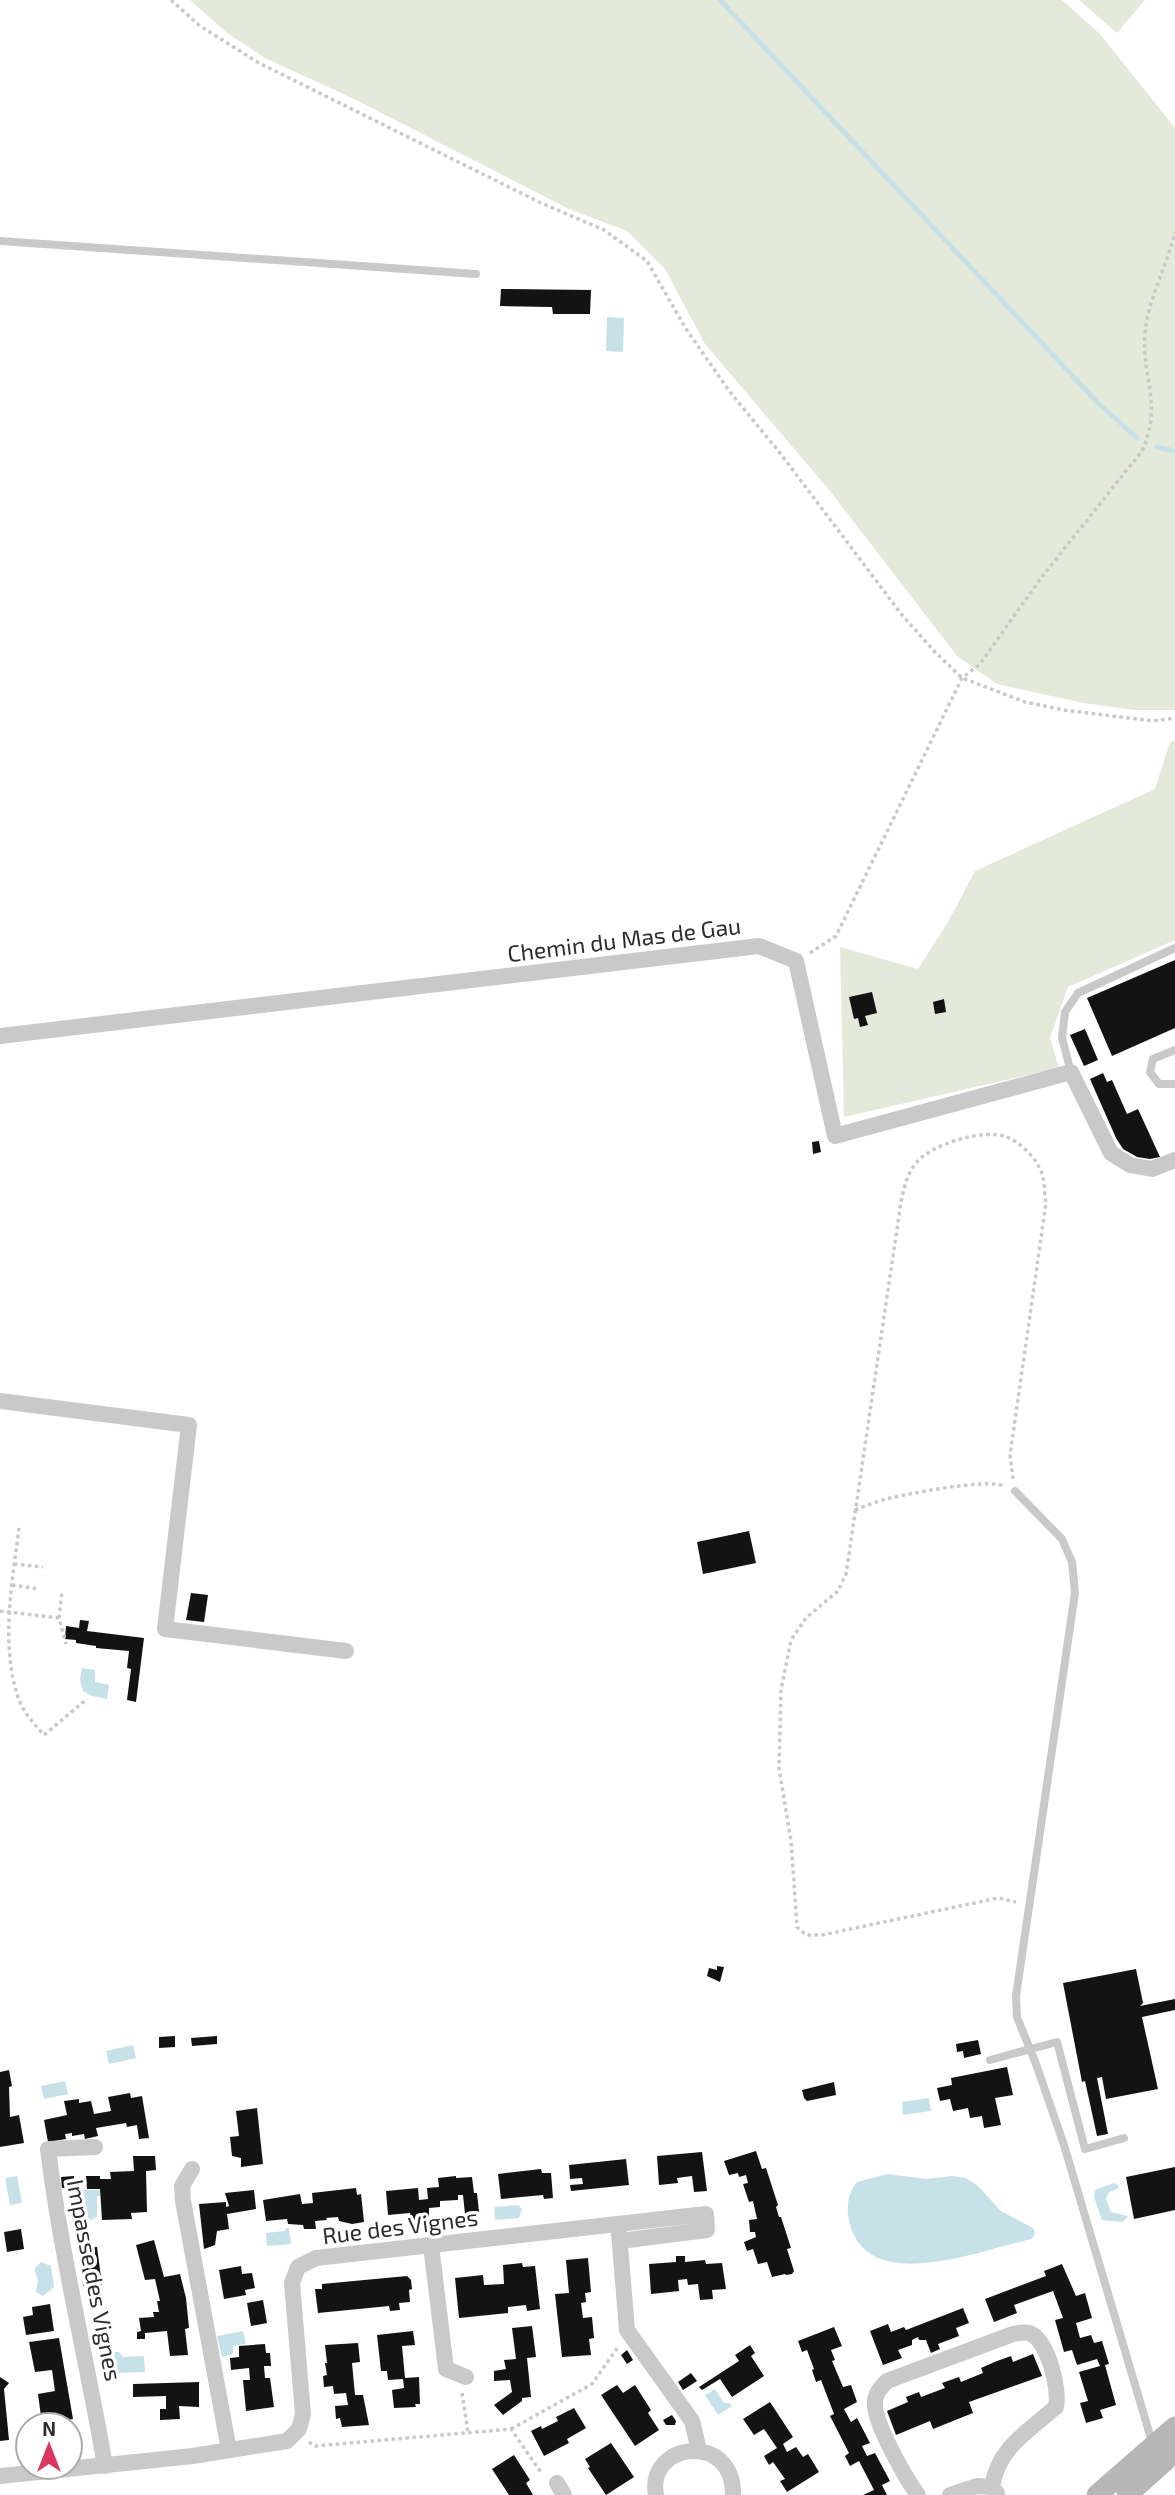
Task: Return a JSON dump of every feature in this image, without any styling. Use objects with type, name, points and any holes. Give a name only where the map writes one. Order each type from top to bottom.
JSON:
[{"type":"main road","points":[[1126,2495],[1164,2453],[1175,2427]]},
{"type":"main road","points":[[1097,2495],[1164,2453]]},
{"type":"street","name":"Chemin du Mas de Gau","points":[[0,1036],[759,946],[796,961]]},
{"type":"street","points":[[796,961],[835,1136],[1071,1072],[1111,1153],[1129,1165],[1152,1169],[1175,1160]]},
{"type":"street","points":[[0,1401],[189,1425],[165,1629],[346,1651]]},
{"type":"street","name":"Impasse des Vignes","points":[[95,2147],[48,2149],[56,2214],[105,2466]]},
{"type":"street","points":[[192,2169],[182,2186],[183,2201],[229,2450]]},
{"type":"street","name":"Rue des Vignes","points":[[295,2433],[299,2429],[303,2414],[292,2283],[298,2267],[316,2258],[706,2214],[708,2230],[620,2241]]},
{"type":"street","points":[[617,2223],[627,2330],[692,2421],[699,2450]]},
{"type":"street","points":[[431,2245],[446,2369],[466,2377]]},
{"type":"street","points":[[918,2495],[877,2419],[874,2402],[878,2390],[887,2381],[1013,2334],[1029,2333],[1041,2341],[1058,2387],[1056,2407],[1004,2452],[995,2468],[995,2491],[977,2486],[950,2495]]},
{"type":"street","points":[[0,2476],[193,2456],[287,2441],[295,2433]]},
{"type":"street","points":[[656,2495],[657,2476],[664,2465],[673,2456],[685,2451],[699,2450],[721,2461],[729,2472],[733,2495]]},
{"type":"lane","points":[[0,241],[476,274]]},
{"type":"lane","points":[[1071,1072],[1062,1038],[1065,1012],[1078,993],[1175,948]]},
{"type":"lane","points":[[1175,1050],[1153,1059],[1150,1072],[1159,1084],[1175,1084]]},
{"type":"lane","points":[[1015,1491],[1062,1539],[1072,1562],[1074,1593],[1031,1908],[1016,1996],[1017,2017],[1064,2145],[1164,2453]]},
{"type":"lane","points":[[990,2060],[1058,2042],[1085,2149],[1124,2138]]},
{"type":"path","points":[[171,0],[200,26],[259,63],[527,196],[604,230],[647,261],[686,329],[730,392],[780,453],[902,615],[962,678],[1024,702],[1064,710],[1153,722],[1175,718]]},
{"type":"path","points":[[796,961],[836,936],[962,678],[979,664],[1041,578],[1142,451],[1151,432],[1153,415],[1152,394],[1145,365],[1145,334],[1149,311],[1170,254],[1175,232]]},
{"type":"path","points":[[1015,1491],[1010,1455],[1046,1203],[1041,1171],[1027,1151],[1006,1136],[978,1136],[931,1149],[915,1163],[906,1180],[846,1574],[838,1591],[806,1618],[791,1640],[781,1690],[779,1768],[791,1841],[797,1927],[806,1935],[822,1935],[998,1898],[1014,1900],[1031,1908]]},
{"type":"path","points":[[855,1510],[886,1499],[955,1487],[997,1483],[1015,1491]]},
{"type":"path","points":[[19,1528],[6,1654],[19,1700],[44,1735],[87,1699]]},
{"type":"path","points":[[14,1564],[43,1567]]},
{"type":"path","points":[[12,1585],[39,1588]]},
{"type":"path","points":[[62,1591],[60,1618],[66,1644]]},
{"type":"path","points":[[0,1611],[60,1618]]},
{"type":"path","points":[[295,2433],[315,2445],[511,2429],[592,2384],[616,2348],[632,2336]]},
{"type":"path","points":[[466,2377],[462,2391],[468,2433]]},
{"type":"path","points":[[511,2429],[548,2482],[561,2489]]},
{"type":"shaded area","points":[[190,0],[1062,0],[1100,34],[1175,128],[1175,710],[1135,710],[1083,703],[997,684],[957,656],[830,491],[705,344],[665,269],[627,231],[569,209],[352,98],[265,58],[227,33]]},
{"type":"shaded area","points":[[1079,0],[1145,0],[1117,33]]},
{"type":"shaded area","points":[[1175,741],[1175,940],[1068,987],[1050,1038],[1059,1068],[844,1117],[840,947],[918,969],[948,922],[975,871],[1155,789],[1170,742]]},
{"type":"water","points":[[607,317],[624,318],[623,352],[606,351]]},
{"type":"water","points":[[82,1668],[95,1670],[95,1682],[109,1685],[107,1699],[83,1691],[80,1680]]},
{"type":"water","points":[[133,2045],[136,2058],[109,2064],[106,2051]]},
{"type":"water","points":[[65,2081],[68,2094],[44,2099],[41,2086]]},
{"type":"water","points":[[929,2098],[931,2111],[903,2115],[902,2102]]},
{"type":"water","points":[[887,2174],[926,2179],[952,2176],[966,2178],[978,2186],[1001,2211],[1033,2228],[1035,2233],[1032,2239],[959,2258],[905,2264],[882,2259],[863,2248],[851,2228],[848,2204],[857,2182]]},
{"type":"water","points":[[17,2176],[22,2203],[10,2205],[5,2178]]},
{"type":"water","points":[[1114,2183],[1119,2188],[1109,2192],[1106,2199],[1111,2212],[1128,2216],[1123,2222],[1102,2220],[1094,2197],[1095,2190]]},
{"type":"water","points":[[80,2190],[100,2190],[100,2196],[97,2196],[97,2217],[90,2220],[79,2216]]},
{"type":"water","points":[[518,2205],[522,2209],[519,2218],[495,2220],[494,2207]]},
{"type":"water","points":[[289,2228],[291,2244],[267,2246],[266,2233]]},
{"type":"water","points":[[41,2262],[51,2266],[54,2287],[43,2296],[36,2292],[38,2280],[34,2269]]},
{"type":"water","points":[[243,2331],[246,2344],[233,2346],[233,2354],[222,2357],[217,2336]]},
{"type":"water","points":[[110,2352],[119,2352],[123,2357],[144,2356],[145,2372],[111,2373]]},
{"type":"water","points":[[715,2389],[724,2403],[730,2403],[732,2406],[718,2415],[705,2395]]},
{"type":"building","points":[[501,289],[591,290],[590,314],[553,314],[552,307],[500,306]]},
{"type":"building","points":[[1175,960],[1175,1028],[1112,1056],[1087,998]]},
{"type":"building","points":[[872,992],[877,1013],[865,1016],[868,1025],[860,1027],[858,1018],[854,1019],[849,997]]},
{"type":"building","points":[[944,999],[946,1012],[935,1014],[933,1002]]},
{"type":"building","points":[[1085,1029],[1098,1060],[1084,1066],[1070,1035]]},
{"type":"building","points":[[1103,1073],[1107,1082],[1112,1080],[1127,1114],[1138,1109],[1160,1157],[1137,1157],[1123,1149],[1090,1079]]},
{"type":"building","points":[[819,1141],[821,1152],[813,1154],[812,1142]]},
{"type":"building","points":[[749,1531],[756,1563],[703,1574],[697,1542]]},
{"type":"building","points":[[191,1593],[208,1595],[204,1622],[186,1620]]},
{"type":"building","points":[[80,1620],[89,1621],[87,1631],[144,1638],[136,1702],[127,1700],[131,1669],[127,1668],[129,1651],[96,1648],[76,1643],[76,1640],[65,1639],[66,1626],[79,1628]]},
{"type":"building","points":[[717,1966],[724,1967],[720,1982],[707,1976],[709,1968],[717,1970]]},
{"type":"building","points":[[1136,1969],[1143,2003],[1140,2006],[1175,1999],[1175,2010],[1142,2017],[1158,2089],[1106,2099],[1102,2077],[1097,2078],[1108,2134],[1097,2136],[1085,2081],[1082,2082],[1063,1983]]},
{"type":"building","points":[[175,2036],[175,2047],[159,2048],[159,2037]]},
{"type":"building","points":[[217,2036],[217,2044],[192,2046],[191,2038]]},
{"type":"building","points":[[978,2040],[981,2054],[964,2058],[963,2051],[957,2052],[956,2044]]},
{"type":"building","points":[[1007,2067],[1013,2095],[995,2098],[1001,2125],[984,2128],[982,2116],[970,2118],[968,2108],[953,2111],[950,2099],[940,2101],[937,2088],[952,2085],[951,2078]]},
{"type":"building","points":[[9,2070],[12,2086],[9,2087],[10,2117],[19,2115],[24,2143],[0,2147],[0,2072]]},
{"type":"building","points":[[834,2082],[836,2095],[807,2101],[804,2098],[802,2090]]},
{"type":"building","points":[[130,2093],[131,2098],[142,2096],[149,2138],[139,2139],[137,2125],[127,2127],[126,2123],[96,2128],[98,2136],[85,2139],[84,2134],[72,2136],[72,2133],[65,2134],[66,2139],[48,2142],[44,2120],[67,2115],[64,2101],[91,2101],[94,2114],[111,2111],[108,2097]]},
{"type":"building","points":[[257,2108],[263,2164],[241,2167],[241,2158],[232,2156],[230,2137],[239,2136],[236,2111]]},
{"type":"building","points":[[756,2151],[762,2169],[766,2168],[778,2205],[776,2207],[779,2217],[791,2248],[787,2249],[794,2271],[792,2274],[772,2277],[767,2262],[758,2264],[753,2249],[747,2251],[744,2242],[756,2237],[755,2232],[750,2232],[749,2220],[757,2219],[753,2201],[749,2202],[743,2184],[748,2183],[746,2175],[729,2175],[724,2161]]},
{"type":"building","points":[[702,2152],[707,2191],[694,2192],[692,2176],[677,2178],[678,2183],[659,2185],[657,2156]]},
{"type":"building","points":[[133,2156],[155,2156],[156,2170],[146,2171],[147,2212],[131,2213],[132,2219],[102,2220],[100,2189],[87,2189],[86,2176],[111,2179],[110,2172],[134,2171]]},
{"type":"building","points":[[626,2159],[629,2185],[571,2191],[570,2185],[583,2184],[582,2178],[570,2179],[569,2165]]},
{"type":"building","points":[[1175,2167],[1175,2210],[1134,2219],[1126,2177]]},
{"type":"building","points":[[541,2169],[542,2173],[551,2173],[553,2198],[544,2199],[543,2195],[501,2199],[498,2174]]},
{"type":"building","points":[[74,2176],[74,2187],[62,2188],[61,2177]]},
{"type":"building","points":[[472,2177],[479,2212],[465,2214],[463,2195],[458,2195],[458,2200],[440,2201],[440,2207],[429,2208],[429,2217],[420,2218],[421,2222],[411,2223],[410,2213],[388,2215],[386,2191],[418,2188],[419,2200],[428,2199],[427,2188],[439,2187],[438,2178]]},
{"type":"building","points":[[356,2188],[357,2195],[361,2194],[364,2222],[352,2224],[339,2221],[338,2217],[326,2218],[327,2220],[315,2221],[316,2229],[304,2229],[303,2225],[288,2224],[287,2219],[266,2221],[263,2200],[300,2194],[302,2204],[313,2203],[312,2193]]},
{"type":"building","points":[[254,2190],[256,2209],[227,2214],[229,2229],[217,2231],[215,2245],[204,2249],[199,2204],[226,2202],[226,2207],[229,2206],[225,2193]]},
{"type":"building","points":[[21,2229],[24,2249],[7,2252],[4,2232]]},
{"type":"building","points":[[154,2240],[164,2277],[180,2274],[189,2328],[185,2329],[188,2355],[170,2356],[167,2331],[145,2333],[145,2339],[137,2339],[137,2332],[141,2331],[139,2318],[154,2317],[153,2312],[159,2312],[157,2301],[160,2301],[155,2279],[145,2280],[136,2245]]},
{"type":"building","points":[[79,2247],[97,2247],[102,2285],[83,2286]]},
{"type":"building","points":[[676,2256],[685,2256],[685,2262],[705,2260],[706,2264],[722,2263],[726,2289],[712,2290],[713,2299],[700,2300],[698,2284],[688,2285],[687,2279],[678,2280],[679,2291],[651,2294],[649,2264],[676,2262]]},
{"type":"building","points":[[588,2258],[591,2292],[585,2293],[586,2302],[581,2303],[583,2318],[592,2317],[594,2338],[589,2339],[591,2355],[562,2357],[555,2294],[569,2293],[566,2260]]},
{"type":"building","points":[[522,2263],[523,2267],[535,2266],[540,2309],[527,2311],[526,2305],[508,2307],[508,2313],[459,2318],[455,2278],[483,2275],[484,2285],[504,2284],[503,2265]]},
{"type":"building","points":[[1062,2264],[1076,2296],[1085,2293],[1092,2318],[1076,2323],[1080,2338],[1091,2335],[1094,2343],[1102,2341],[1109,2364],[1105,2365],[1116,2405],[1100,2410],[1103,2418],[1086,2423],[1080,2403],[1088,2401],[1079,2372],[1100,2366],[1097,2359],[1077,2365],[1072,2350],[1064,2352],[1055,2320],[1063,2318],[1053,2291],[1014,2305],[1017,2313],[994,2322],[985,2299],[1046,2276],[1044,2271]]},
{"type":"building","points":[[241,2266],[242,2274],[252,2273],[255,2288],[245,2290],[246,2295],[224,2299],[219,2270]]},
{"type":"building","points":[[407,2276],[411,2280],[410,2302],[399,2303],[400,2310],[390,2311],[389,2306],[318,2313],[315,2289],[322,2289],[322,2284]]},
{"type":"building","points":[[263,2300],[267,2323],[251,2326],[247,2303]]},
{"type":"building","points":[[50,2304],[54,2331],[26,2335],[23,2317],[33,2315],[32,2307]]},
{"type":"building","points":[[963,2308],[969,2323],[956,2328],[959,2336],[938,2344],[940,2349],[931,2353],[926,2340],[919,2340],[918,2337],[912,2340],[912,2345],[898,2350],[902,2358],[883,2365],[870,2331],[888,2324],[891,2332],[904,2327],[906,2330]]},
{"type":"building","points":[[532,2326],[536,2357],[527,2358],[531,2397],[522,2398],[522,2401],[503,2415],[494,2405],[512,2392],[510,2380],[494,2381],[494,2371],[506,2369],[504,2360],[516,2359],[512,2328]]},
{"type":"building","points":[[834,2327],[842,2346],[831,2350],[835,2360],[832,2361],[843,2387],[851,2385],[857,2402],[844,2409],[851,2422],[857,2418],[870,2443],[862,2446],[867,2456],[875,2453],[890,2481],[882,2485],[887,2495],[863,2495],[874,2490],[859,2461],[850,2466],[845,2456],[849,2453],[830,2416],[834,2414],[821,2380],[816,2382],[807,2350],[802,2352],[798,2341]]},
{"type":"building","points":[[413,2331],[415,2345],[402,2346],[405,2378],[419,2377],[420,2404],[415,2404],[416,2407],[394,2408],[392,2390],[404,2388],[403,2379],[388,2380],[387,2371],[381,2371],[377,2335]]},
{"type":"building","points":[[59,2338],[72,2411],[40,2411],[38,2394],[55,2391],[52,2370],[35,2372],[29,2342]]},
{"type":"building","points":[[358,2343],[360,2362],[352,2363],[355,2395],[363,2395],[369,2425],[342,2427],[340,2418],[336,2419],[335,2406],[348,2405],[346,2393],[334,2394],[333,2386],[324,2387],[323,2376],[327,2375],[325,2345]]},
{"type":"building","points":[[265,2344],[266,2353],[270,2353],[271,2366],[264,2366],[265,2378],[270,2378],[274,2407],[246,2411],[243,2380],[250,2380],[249,2368],[231,2370],[230,2358],[239,2357],[239,2346]]},
{"type":"building","points":[[750,2345],[755,2353],[751,2356],[764,2376],[732,2397],[720,2379],[702,2390],[699,2387],[739,2361],[735,2355]]},
{"type":"building","points":[[627,2350],[633,2360],[627,2364],[621,2355]]},
{"type":"building","points":[[1033,2354],[1042,2376],[969,2402],[973,2413],[933,2429],[930,2421],[896,2435],[887,2411],[908,2402],[906,2397],[919,2392],[921,2397],[945,2388],[942,2383],[959,2377],[961,2382],[983,2373],[981,2368],[1011,2356],[1013,2362]]},
{"type":"building","points":[[691,2373],[697,2381],[683,2390],[678,2382]]},
{"type":"building","points":[[0,2377],[9,2383],[4,2389],[9,2440],[0,2441]]},
{"type":"building","points":[[199,2382],[199,2407],[179,2406],[180,2419],[160,2420],[160,2409],[166,2409],[166,2396],[133,2397],[133,2384]]},
{"type":"building","points":[[617,2385],[623,2393],[635,2385],[651,2410],[648,2413],[659,2430],[635,2446],[601,2395]]},
{"type":"building","points":[[770,2402],[793,2437],[783,2444],[787,2452],[796,2447],[803,2457],[808,2454],[819,2472],[787,2492],[780,2481],[785,2479],[773,2462],[769,2465],[764,2456],[777,2448],[764,2429],[754,2435],[743,2419]]},
{"type":"building","points":[[574,2408],[586,2428],[567,2439],[569,2443],[544,2456],[531,2431],[558,2421],[556,2417]]},
{"type":"building","points":[[672,2415],[676,2421],[675,2425],[666,2425],[663,2420]]},
{"type":"building","points":[[611,2443],[634,2477],[606,2495],[585,2459]]},
{"type":"building","points":[[514,2455],[530,2480],[526,2483],[533,2495],[509,2495],[492,2469]]},
{"type":"waterway","points":[[720,0],[1098,403],[1137,438]]},
{"type":"waterway","points":[[1157,447],[1175,451]]}]
